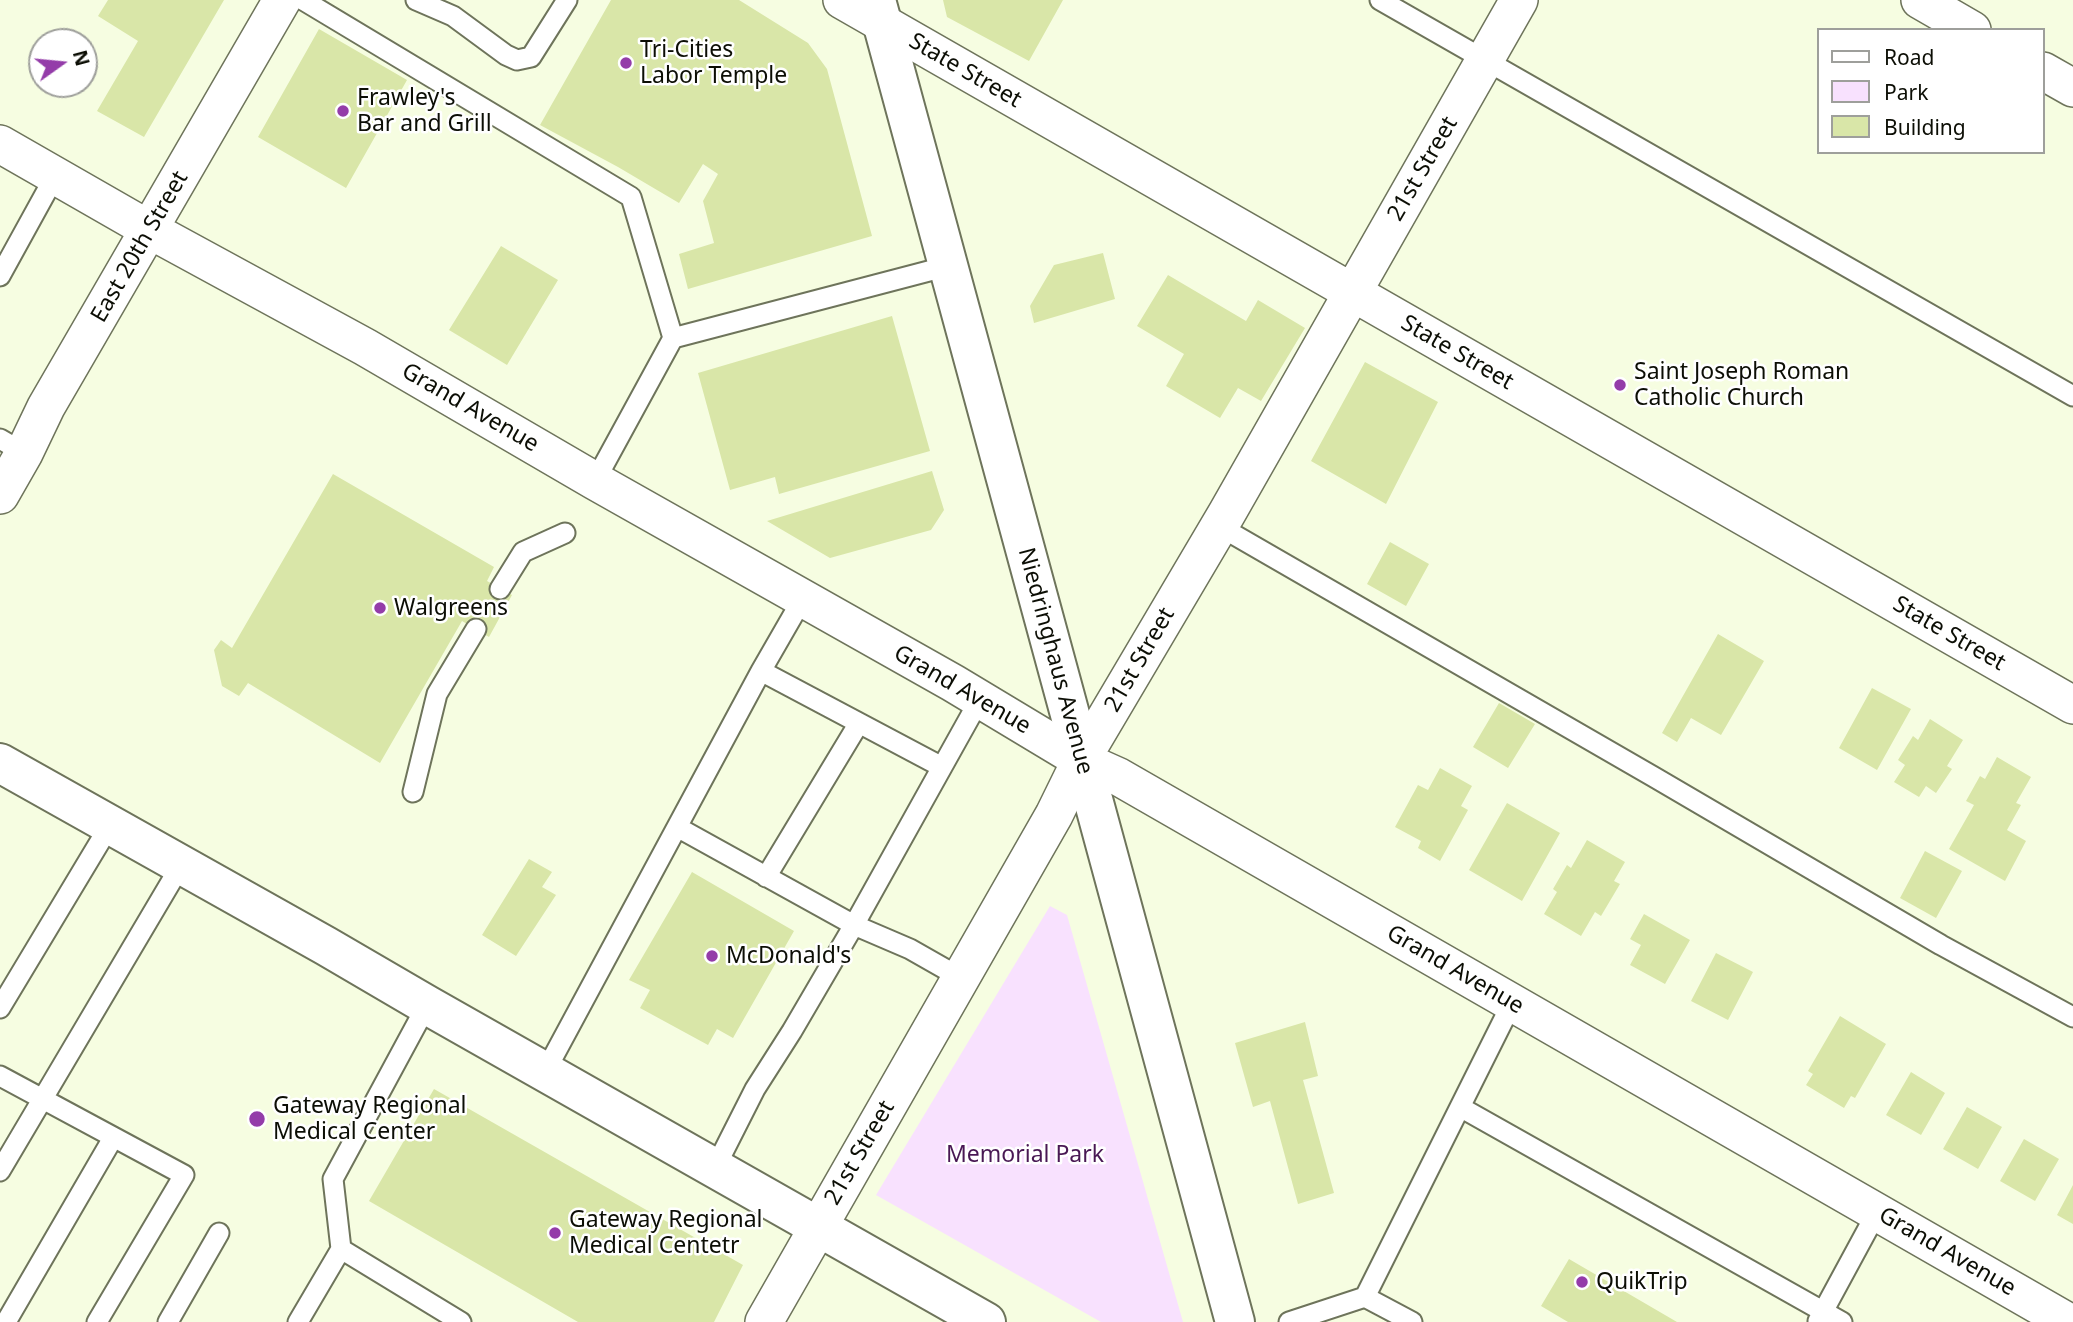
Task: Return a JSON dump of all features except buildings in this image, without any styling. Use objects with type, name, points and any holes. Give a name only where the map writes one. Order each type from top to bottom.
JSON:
[{"type":"street","name":"East 20th Street","points":[[0,495],[12,446],[46,407],[282,0]]},
{"type":"street","name":"State Street","points":[[842,0],[879,12],[1352,292],[2073,705]]},
{"type":"street","name":"21st Street","points":[[764,1322],[1054,815],[1081,760],[1219,526],[1519,0]]},
{"type":"street","points":[[1920,0],[1969,28]]},
{"type":"street","name":"Niedringhaus Avenue","points":[[879,12],[1235,1322]]},
{"type":"street","points":[[2045,72],[2073,88]]},
{"type":"street","name":"Grand Avenue","points":[[0,144],[150,230],[366,347],[595,481],[980,699],[1081,760],[1119,777],[1877,1212],[2056,1319]]},
{"type":"street","points":[[0,763],[986,1322]]},
{"type":"lane","points":[[303,0],[631,197],[673,338],[595,481]]},
{"type":"lane","points":[[416,0],[458,8],[506,55],[517,60],[531,57],[567,0]]},
{"type":"lane","points":[[1380,0],[2073,396]]},
{"type":"lane","points":[[0,276],[55,176]]},
{"type":"lane","points":[[673,338],[948,265]]},
{"type":"lane","points":[[1219,526],[1941,946],[2073,1017]]},
{"type":"lane","points":[[500,589],[523,552],[565,533]]},
{"type":"lane","points":[[545,1072],[803,598]]},
{"type":"lane","points":[[413,792],[437,694],[476,629]]},
{"type":"lane","points":[[761,671],[942,767]]},
{"type":"lane","points":[[715,1168],[755,1089],[854,925],[980,699]]},
{"type":"lane","points":[[766,877],[859,723]]},
{"type":"lane","points":[[0,1008],[110,825]]},
{"type":"lane","points":[[677,827],[854,925],[910,949],[961,978]]},
{"type":"lane","points":[[0,1171],[181,865]]},
{"type":"lane","points":[[1289,1322],[1365,1297],[1512,1003]]},
{"type":"lane","points":[[298,1322],[341,1249],[334,1179],[428,1005]]},
{"type":"lane","points":[[0,1076],[184,1175],[97,1322]]},
{"type":"lane","points":[[1460,1107],[1820,1317],[1842,1322]]},
{"type":"lane","points":[[6,1322],[113,1138]]},
{"type":"lane","points":[[1820,1317],[1877,1212]]},
{"type":"lane","points":[[168,1322],[219,1233]]},
{"type":"lane","points":[[341,1249],[461,1322]]},
{"type":"lane","points":[[1365,1297],[1412,1322]]},
{"type":"green space","name":"Memorial Park","points":[[1050,906],[1067,915],[1183,1322],[1101,1322],[876,1195]]},
{"type":"place","name":"Tri-Cities Labor Temple","points":[[626,63]]},
{"type":"place","name":"Frawley's Bar and Grill","points":[[343,111]]},
{"type":"place","name":"Saint Joseph Roman Catholic Church","points":[[1620,385]]},
{"type":"place","name":"Walgreens","points":[[380,608]]},
{"type":"place","name":"McDonald's","points":[[712,956]]},
{"type":"place","name":"Gateway Regional Medical Center","points":[[257,1119]]},
{"type":"place","name":"Gateway Regional Medical Centetr","points":[[555,1233]]},
{"type":"place","name":"QuikTrip","points":[[1582,1282]]}]
